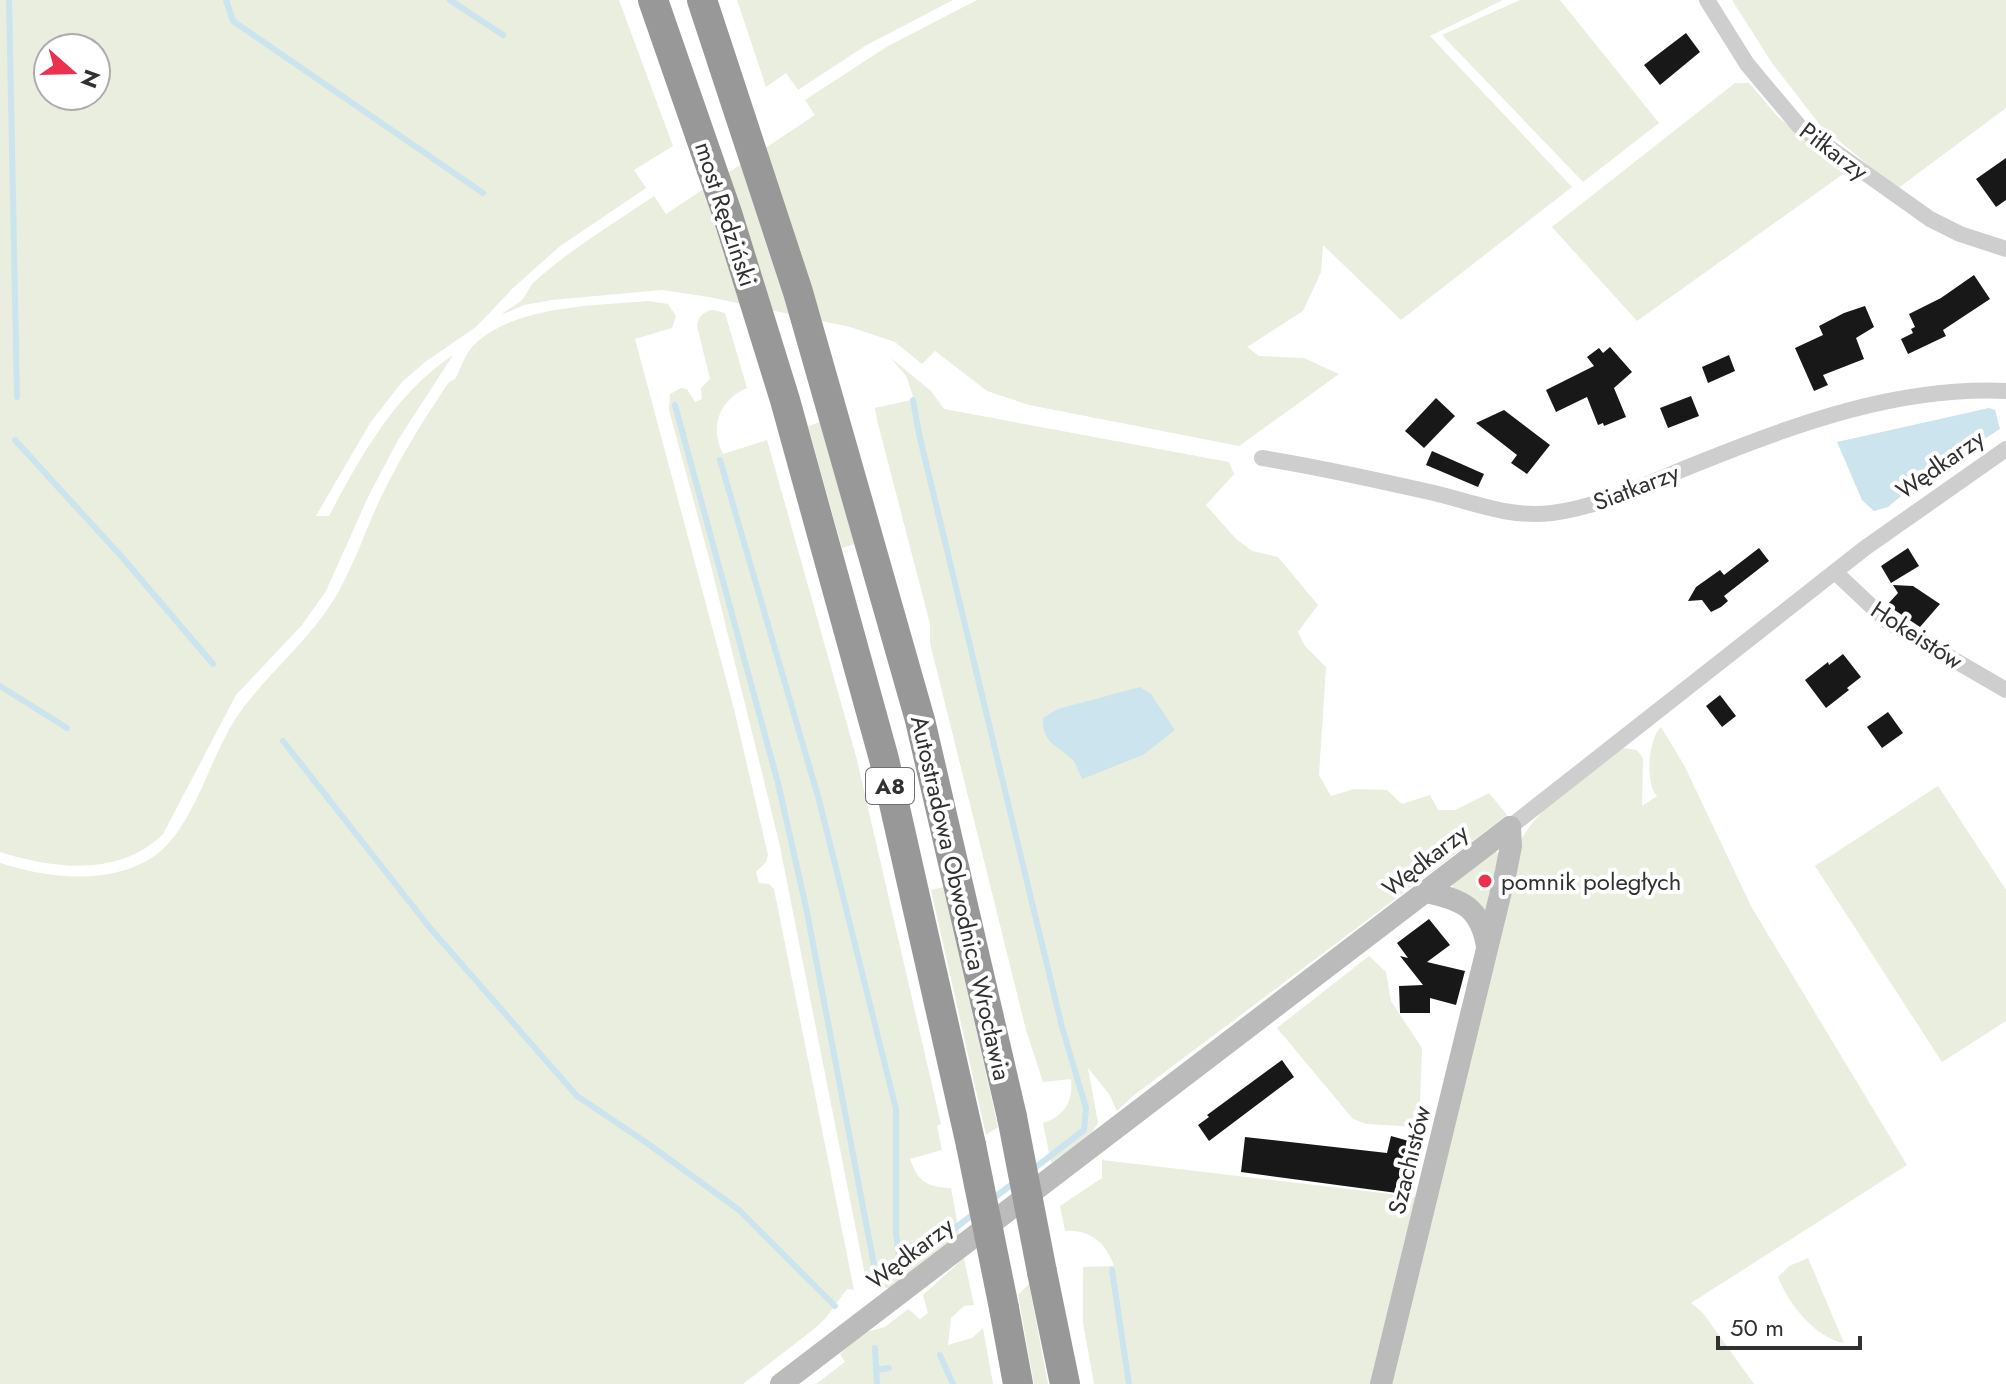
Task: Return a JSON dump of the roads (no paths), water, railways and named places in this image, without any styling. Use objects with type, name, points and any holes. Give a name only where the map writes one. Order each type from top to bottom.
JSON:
[{"type":"highway","name":"most Rędziński","points":[[653,0],[727,213],[793,431]]},
{"type":"highway","name":"most Rędziński","points":[[702,0],[793,277],[834,418]]},
{"type":"highway","name":"Autostradowa Obwodnica Wrocławia","points":[[834,418],[920,720],[1012,1117],[1065,1384]]},
{"type":"highway","name":"Autostradowa Obwodnica Wrocławia","points":[[793,431],[884,759],[971,1145],[1018,1384]]},
{"type":"street","name":"Piłkarzy","points":[[1707,0],[1747,64],[1799,126],[1930,219],[1960,234],[2006,249]]},
{"type":"street","name":"Siatkarzy","points":[[1262,458],[1334,470],[1525,516],[1590,507],[1702,461],[1843,411],[1908,397],[1975,390],[2006,391]]},
{"type":"street","name":"Wędkarzy","points":[[781,1384],[1426,892],[1835,572],[2006,449]]},
{"type":"street","name":"Hokeistów","points":[[1835,572],[1887,621],[2006,690]]},
{"type":"street","name":"Szachistów","points":[[1381,1384],[1511,846],[1510,827]]},
{"type":"street","points":[[1426,892],[1458,901],[1472,909],[1481,923],[1487,948]]},
{"type":"water","points":[[1989,408],[1995,410],[2000,429],[1924,477],[1888,507],[1874,511],[1862,500],[1837,442]]},
{"type":"water","points":[[1140,687],[1151,694],[1175,730],[1143,755],[1082,779],[1073,760],[1048,739],[1043,718],[1058,709]]},
{"type":"waterway","points":[[9,0],[17,397]]},
{"type":"waterway","points":[[226,0],[233,21],[483,193]]},
{"type":"waterway","points":[[450,0],[503,35]]},
{"type":"waterway","points":[[913,400],[1062,1027],[1086,1108],[1084,1130],[1032,1170]]},
{"type":"waterway","points":[[675,405],[778,783],[807,912],[874,1265]]},
{"type":"waterway","points":[[15,440],[121,556],[213,664]]},
{"type":"waterway","points":[[720,460],[819,800],[896,1109],[896,1233],[899,1256],[903,1261]]},
{"type":"waterway","points":[[0,686],[67,728]]},
{"type":"waterway","points":[[283,741],[430,928],[577,1096],[739,1210],[835,1306]]},
{"type":"waterway","points":[[990,1201],[1016,1181]]},
{"type":"waterway","points":[[897,1247],[934,1244],[975,1213]]},
{"type":"waterway","points":[[1112,1270],[1129,1384]]},
{"type":"waterway","points":[[875,1348],[877,1384]]},
{"type":"waterway","points":[[940,1355],[953,1384]]},
{"type":"waterway","points":[[876,1370],[889,1368]]},
{"type":"place","name":"pomnik poległych","points":[[1485,881]]}]
